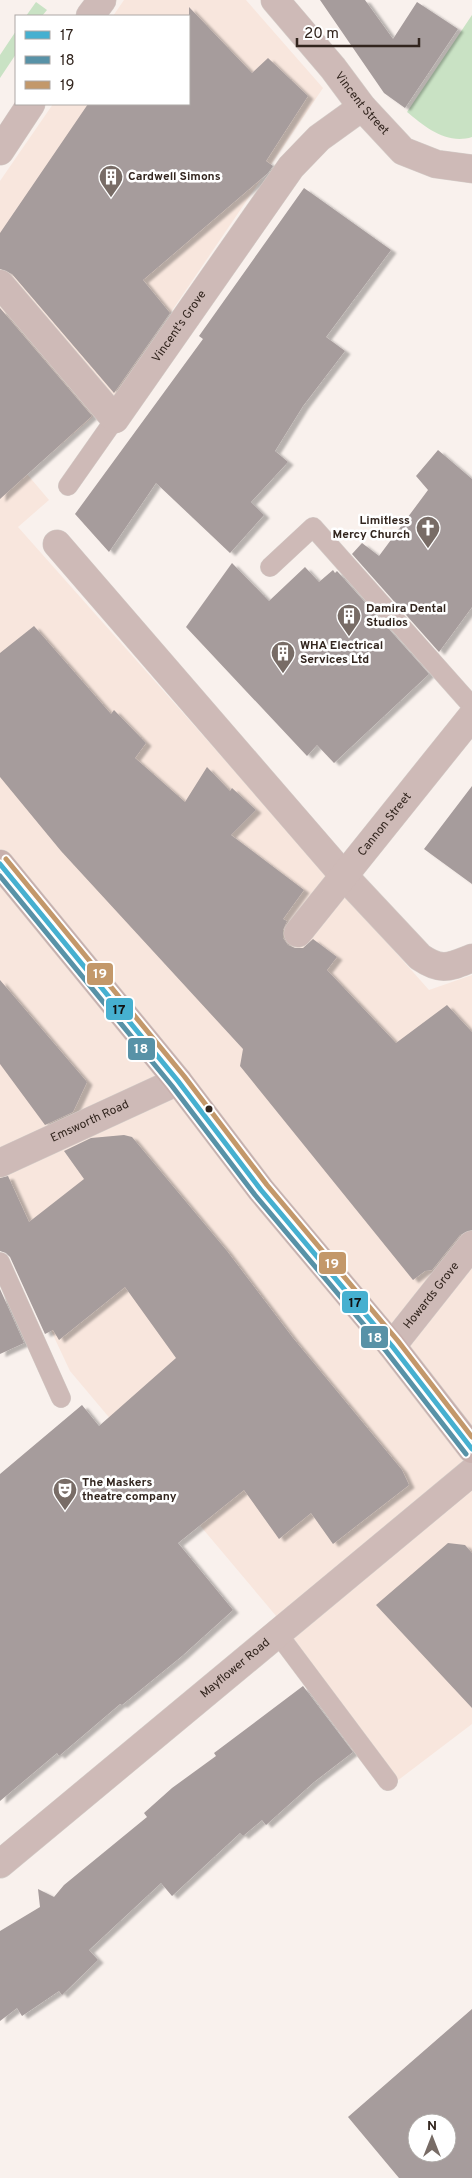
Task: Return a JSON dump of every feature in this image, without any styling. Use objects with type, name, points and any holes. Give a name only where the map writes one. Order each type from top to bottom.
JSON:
[{"type":"main road","points":[[0,864],[178,1080],[261,1190],[392,1346],[472,1449]]},
{"type":"street","points":[[91,15],[102,0]]},
{"type":"street","name":"Vincent Street","points":[[275,0],[333,68],[362,107],[402,151],[436,164],[472,169]]},
{"type":"street","points":[[0,151],[30,105]]},
{"type":"street","name":"Vincent's Grove","points":[[115,419],[292,167],[319,138],[362,107]]},
{"type":"street","points":[[0,284],[115,419]]},
{"type":"street","points":[[57,544],[345,877],[420,957],[434,967],[451,966],[472,958]]},
{"type":"street","name":"Cannon Street","points":[[298,934],[472,716]]},
{"type":"street","name":"Emsworth Road","points":[[0,1162],[178,1080]]},
{"type":"street","name":"Howards Grove","points":[[392,1346],[472,1245]]},
{"type":"street","name":"Mayflower Road","points":[[0,1864],[472,1472]]},
{"type":"lane","points":[[68,486],[115,419]]},
{"type":"lane","points":[[270,567],[313,527],[472,706]]},
{"type":"lane","points":[[0,1262],[61,1398]]},
{"type":"lane","points":[[278,1634],[388,1781]]},
{"type":"shaded area","points":[[124,0],[246,0],[323,88],[110,402],[27,474],[49,500],[18,527],[429,990],[472,975],[472,1724],[397,1781],[305,1670],[282,1623],[70,1371],[0,1222],[0,181],[52,105],[190,105],[190,15],[114,15]]},
{"type":"green space","points":[[36,2],[47,10],[43,15],[27,15]]},
{"type":"green space","points":[[472,15],[472,137],[454,139],[429,129],[407,112]]},
{"type":"green space","points":[[15,32],[15,56],[0,78],[0,55]]},
{"type":"building","points":[[320,0],[365,0],[393,39],[417,2],[458,29],[405,108],[384,93]]},
{"type":"building","points":[[189,7],[252,73],[268,58],[308,96],[266,161],[273,166],[268,173],[143,280],[170,313],[114,393],[12,274],[0,269],[0,233],[87,105],[190,105]]},
{"type":"building","points":[[304,188],[391,250],[326,337],[345,351],[303,406],[275,451],[288,462],[251,502],[264,515],[230,553],[156,483],[109,552],[75,514],[203,339],[199,336]]},
{"type":"building","points":[[0,308],[92,416],[0,499]]},
{"type":"building","name":"Limitless Mercy Church","points":[[438,450],[472,479],[472,607],[439,652],[352,554],[362,543],[379,556],[428,490],[416,476]]},
{"type":"building","points":[[232,563],[269,601],[305,567],[319,582],[333,570],[335,573],[337,571],[429,674],[334,763],[317,745],[307,756],[186,627]]},
{"type":"building","points":[[34,626],[111,714],[114,710],[146,743],[135,758],[185,802],[207,767],[230,791],[232,788],[256,810],[231,835],[304,890],[283,919],[287,921],[283,930],[283,938],[288,945],[295,948],[303,948],[313,939],[337,957],[327,970],[396,1043],[447,1005],[472,1032],[472,1230],[460,1235],[432,1270],[425,1271],[413,1280],[240,1066],[243,1049],[61,851],[0,777],[0,653]]},
{"type":"building","points":[[472,786],[472,884],[424,849]]},
{"type":"building","points":[[0,980],[87,1082],[73,1112],[45,1125],[0,1064]]},
{"type":"building","points":[[124,1135],[132,1137],[227,1251],[293,1338],[402,1470],[409,1485],[333,1544],[311,1513],[279,1539],[244,1490],[178,1543],[233,1610],[182,1656],[122,1705],[120,1704],[59,1756],[57,1753],[0,1801],[0,1474],[82,1405],[99,1426],[176,1358],[125,1287],[59,1340],[53,1330],[45,1334],[10,1257],[0,1251],[0,1178],[8,1176],[29,1222],[84,1179],[64,1151],[91,1138]]},
{"type":"building","points":[[0,1289],[24,1343],[0,1354]]},
{"type":"building","points":[[448,1543],[465,1545],[472,1553],[472,1708],[376,1605]]},
{"type":"building","points":[[303,1686],[353,1752],[314,1782],[266,1825],[262,1820],[243,1836],[240,1833],[172,1896],[161,1883],[89,1950],[98,1960],[62,1995],[59,1991],[22,2016],[17,2008],[0,2021],[0,1931],[40,1907],[38,1889],[54,1897],[64,1885],[147,1817],[144,1813],[172,1788],[216,1756],[214,1753]]},
{"type":"building","points":[[472,2009],[472,2178],[399,2178],[348,2117]]},
{"type":"transit line","name":"19","points":[[6,859],[184,1076],[267,1185],[398,1341],[472,1437]]},
{"type":"transit line","name":"17","points":[[0,864],[178,1081],[261,1190],[392,1346],[472,1449]]},
{"type":"transit line","name":"18","points":[[0,876],[172,1086],[255,1195],[386,1351],[466,1454]]},
{"type":"place","name":"Cardwell Simons","points":[[111,198]]},
{"type":"place","name":"Limitless Mercy Church","points":[[428,549]]},
{"type":"place","name":"Damira Dental Studios","points":[[349,637]]},
{"type":"place","name":"WHA Electrical Services Ltd","points":[[283,674]]},
{"type":"place","name":"The Maskers theatre company","points":[[65,1511]]}]
